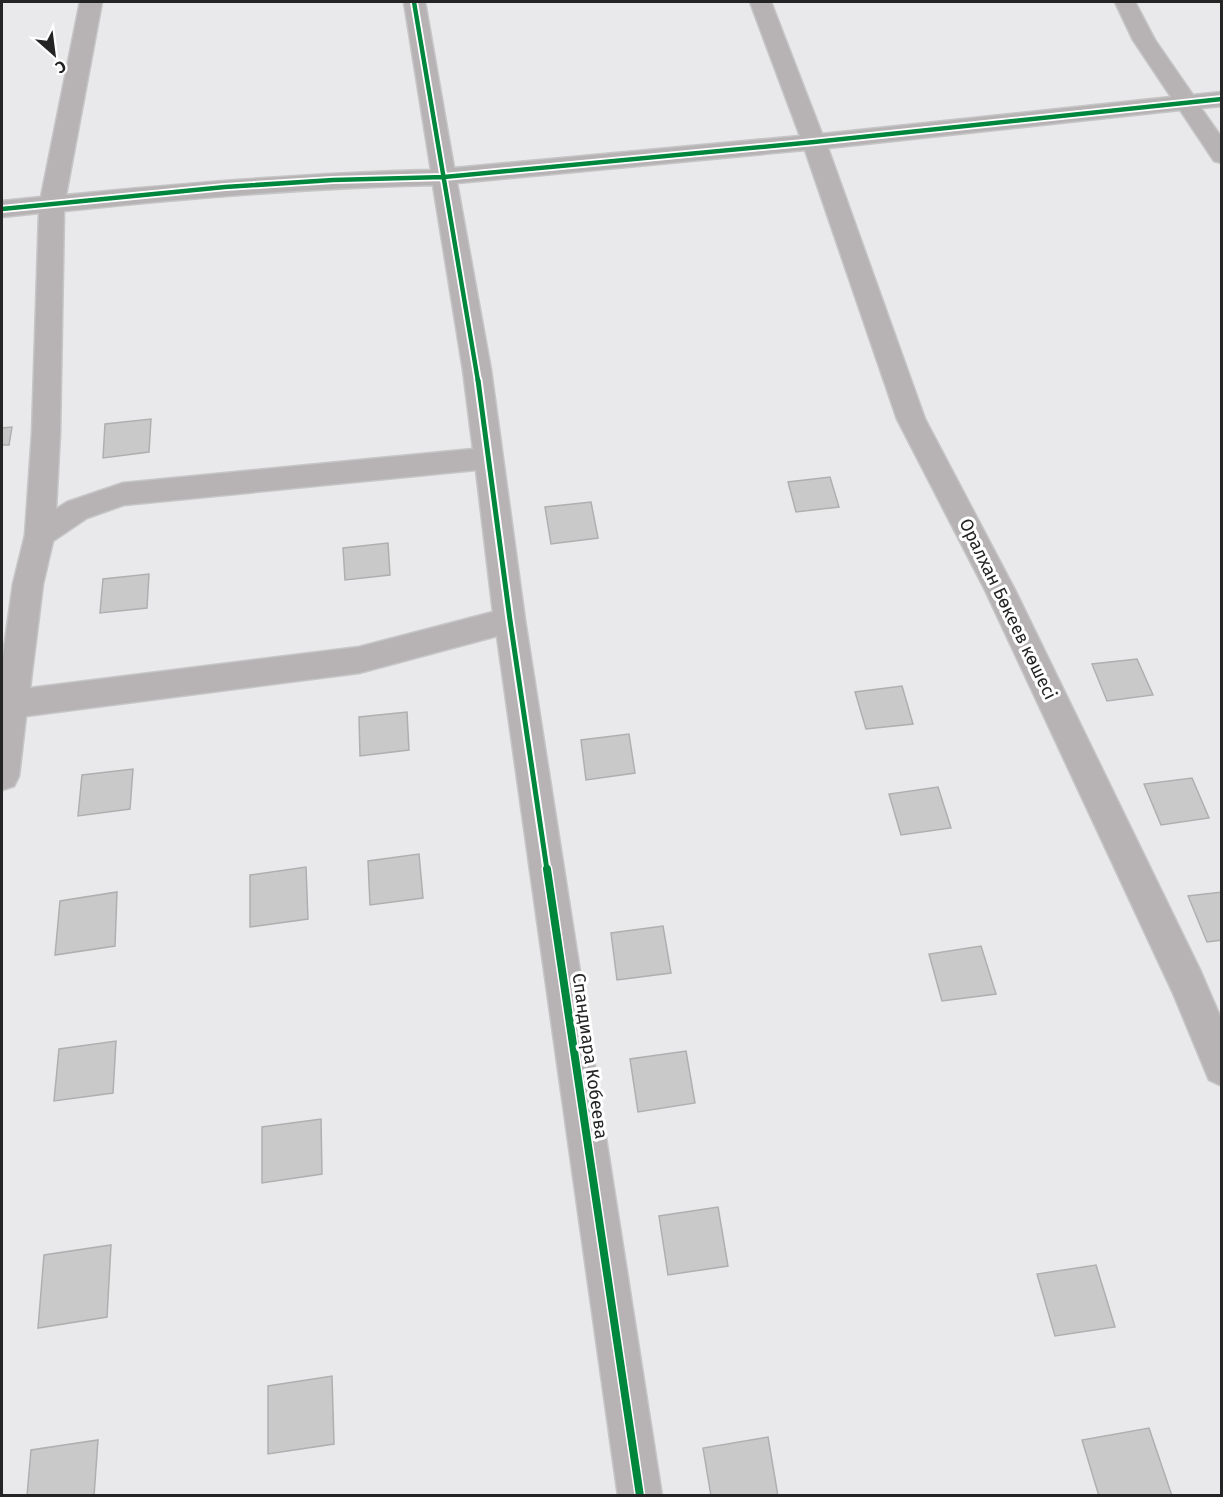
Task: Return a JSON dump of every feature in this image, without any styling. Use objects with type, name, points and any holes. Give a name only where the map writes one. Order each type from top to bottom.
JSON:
[{"type":"street","points":[[2,776],[6,704],[28,584],[40,535],[46,433],[52,203],[91,2]]},
{"type":"street","name":"Спандиара Кобеева","points":[[414,2],[477,370],[510,620],[640,1496]]},
{"type":"street","name":"Оралхан Бөкеев көшесі","points":[[760,2],[797,103],[814,142],[911,419],[1011,611],[1188,985],[1221,1067]]},
{"type":"street","points":[[1125,2],[1144,40],[1221,156]]},
{"type":"street","points":[[2,209],[333,180],[444,177],[639,156],[814,142],[1221,99]]},
{"type":"street","points":[[40,535],[77,510],[123,494],[488,458]]},
{"type":"street","points":[[6,704],[359,660],[510,620]]},
{"type":"building","points":[[151,419],[149,452],[103,458],[105,424]]},
{"type":"building","points":[[12,427],[9,445],[2,445],[2,428]]},
{"type":"building","points":[[830,477],[839,507],[796,512],[788,482]]},
{"type":"building","points":[[591,502],[598,538],[551,544],[545,507]]},
{"type":"building","points":[[388,543],[390,575],[345,580],[343,548]]},
{"type":"building","points":[[149,574],[147,608],[100,613],[103,579]]},
{"type":"building","points":[[1137,659],[1153,695],[1107,701],[1092,664]]},
{"type":"building","points":[[902,686],[913,724],[866,729],[855,692]]},
{"type":"building","points":[[407,712],[409,750],[360,756],[359,717]]},
{"type":"building","points":[[629,734],[635,773],[586,780],[581,740]]},
{"type":"building","points":[[133,769],[130,809],[78,816],[82,775]]},
{"type":"building","points":[[1192,778],[1209,818],[1161,825],[1144,784]]},
{"type":"building","points":[[938,787],[951,828],[901,835],[889,794]]},
{"type":"building","points":[[419,854],[423,898],[370,905],[368,861]]},
{"type":"building","points":[[306,867],[308,919],[250,927],[250,875]]},
{"type":"building","points":[[117,892],[115,946],[55,955],[60,901]]},
{"type":"building","points":[[1222,892],[1222,940],[1207,942],[1188,896]]},
{"type":"building","points":[[663,926],[671,973],[617,980],[611,933]]},
{"type":"building","points":[[981,946],[996,994],[942,1001],[929,954]]},
{"type":"building","points":[[116,1041],[113,1093],[54,1101],[59,1049]]},
{"type":"building","points":[[686,1051],[695,1103],[638,1112],[630,1059]]},
{"type":"building","points":[[321,1119],[322,1174],[262,1183],[262,1127]]},
{"type":"building","points":[[718,1207],[728,1266],[668,1275],[659,1216]]},
{"type":"building","points":[[111,1245],[107,1317],[38,1328],[44,1255]]},
{"type":"building","points":[[1096,1265],[1115,1327],[1055,1336],[1037,1274]]},
{"type":"building","points":[[332,1376],[334,1444],[268,1454],[268,1386]]},
{"type":"building","points":[[1149,1428],[1172,1496],[1099,1496],[1082,1440]]},
{"type":"building","points":[[768,1437],[778,1496],[711,1496],[703,1448]]},
{"type":"building","points":[[98,1440],[94,1496],[27,1496],[31,1450]]},
{"type":"cycle path","points":[[414,2],[477,370],[510,620],[640,1496]]},
{"type":"cycle path","points":[[2,209],[225,187],[333,180],[444,177],[814,142],[1222,99]]}]
